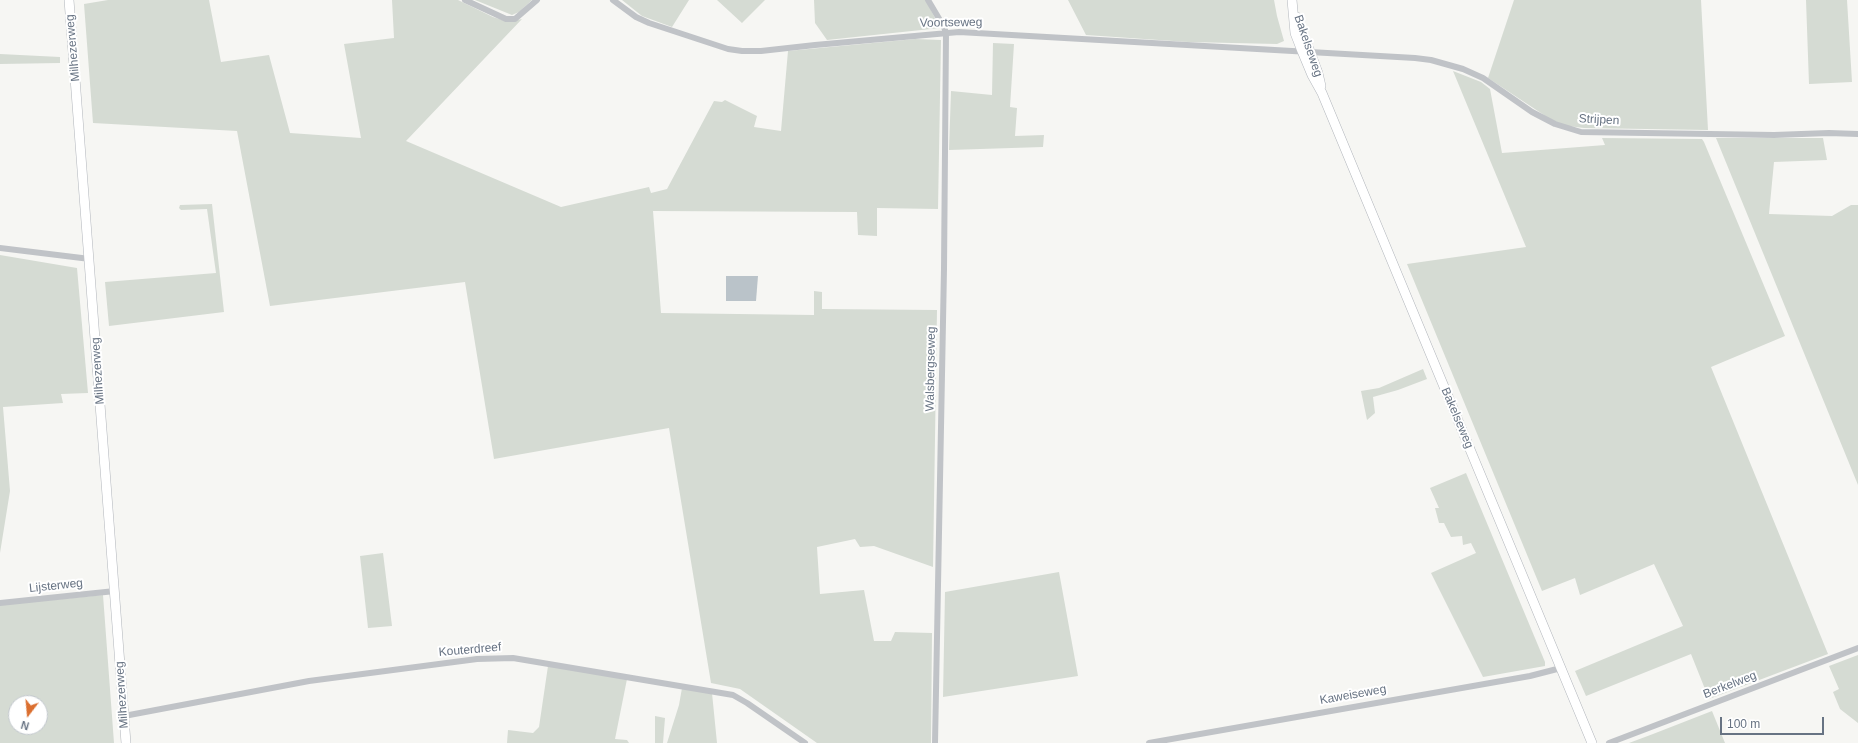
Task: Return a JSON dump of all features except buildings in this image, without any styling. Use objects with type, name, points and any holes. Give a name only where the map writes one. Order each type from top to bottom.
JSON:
[{"type":"main road","name":"Milhezerweg","points":[[69,0],[126,743]]},
{"type":"main road","name":"Bakelseweg","points":[[1292,0],[1306,51],[1318,73],[1322,93],[1592,743]]},
{"type":"street","points":[[465,0],[506,19],[515,19],[537,0]]},
{"type":"street","name":"Voortseweg","points":[[613,0],[636,17],[649,23],[728,49],[742,51],[761,51],[946,33],[1306,51]]},
{"type":"street","name":"Walsbergseweg","points":[[928,0],[946,33],[944,277],[936,743]]},
{"type":"street","name":"Strijpen","points":[[1306,51],[1415,58],[1432,60],[1463,69],[1483,78],[1532,112],[1555,124],[1581,132],[1774,135],[1829,133],[1858,134]]},
{"type":"street","points":[[0,248],[90,259]]},
{"type":"street","name":"Lijsterweg","points":[[0,603],[115,591]]},
{"type":"street","name":"Berkelweg","points":[[1610,743],[1858,648]]},
{"type":"street","name":"Kouterdreef","points":[[124,716],[309,681],[477,659],[513,658],[733,695],[805,743]]},
{"type":"street","name":"Kaweiseweg","points":[[1149,743],[1530,676],[1561,668]]},
{"type":"shaded area","points":[[108,0],[209,0],[221,62],[269,55],[290,133],[361,138],[344,44],[394,38],[392,0],[458,0],[493,17],[509,22],[522,19],[406,141],[561,207],[649,187],[651,193],[667,189],[714,101],[722,102],[725,100],[757,116],[754,127],[781,131],[788,51],[915,39],[941,40],[938,209],[877,208],[877,236],[858,235],[857,212],[653,211],[661,313],[814,315],[814,291],[822,292],[822,309],[937,310],[933,567],[874,546],[860,547],[855,539],[817,547],[820,594],[864,590],[874,641],[891,641],[895,632],[932,633],[931,743],[817,743],[740,689],[711,683],[669,428],[494,459],[465,282],[270,306],[237,131],[93,123],[84,4]]},
{"type":"shaded area","points":[[475,0],[532,0],[519,12],[512,15]]},
{"type":"shaded area","points":[[622,0],[689,0],[672,27],[642,16]]},
{"type":"shaded area","points":[[717,0],[765,0],[742,23]]},
{"type":"shaded area","points":[[814,0],[926,0],[940,28],[827,40],[815,23]]},
{"type":"shaded area","points":[[1068,0],[1274,0],[1284,41],[1277,44],[1188,42],[1086,35]]},
{"type":"shaded area","points":[[1514,0],[1701,0],[1708,130],[1584,128],[1568,126],[1553,121],[1488,78]]},
{"type":"shaded area","points":[[1806,0],[1847,0],[1852,82],[1809,84]]},
{"type":"shaded area","points":[[993,43],[1014,44],[1010,107],[1017,108],[1015,136],[1044,135],[1043,147],[949,150],[951,91],[992,95]]},
{"type":"shaded area","points":[[0,54],[60,57],[60,63],[0,64]]},
{"type":"shaded area","points":[[1453,71],[1481,82],[1490,89],[1502,153],[1605,145],[1602,138],[1702,139],[1704,142],[1785,336],[1711,367],[1828,654],[1709,699],[1691,654],[1586,696],[1575,671],[1683,626],[1654,564],[1580,595],[1575,578],[1542,591],[1407,264],[1526,247]]},
{"type":"shaded area","points":[[1716,138],[1823,138],[1827,160],[1774,162],[1769,214],[1832,216],[1851,205],[1858,205],[1858,485]]},
{"type":"shaded area","points":[[212,204],[224,312],[109,326],[105,282],[216,273],[207,209],[181,210],[179,208],[180,205]]},
{"type":"shaded area","points":[[0,255],[77,268],[88,393],[61,394],[63,403],[3,407],[10,491],[0,553]]},
{"type":"shaded area","points":[[726,276],[758,276],[756,301],[726,301]]},
{"type":"shaded area","points":[[1423,369],[1427,379],[1398,390],[1373,397],[1375,413],[1367,420],[1361,391],[1379,388]]},
{"type":"shaded area","points":[[1466,473],[1545,662],[1545,666],[1483,677],[1431,573],[1476,553],[1471,543],[1463,545],[1462,536],[1451,537],[1444,523],[1439,523],[1435,508],[1439,508],[1430,488]]},
{"type":"shaded area","points":[[383,553],[392,626],[368,628],[360,556]]},
{"type":"shaded area","points":[[1059,572],[1078,676],[943,697],[945,592]]},
{"type":"shaded area","points":[[103,595],[114,743],[0,743],[0,605]]},
{"type":"shaded area","points":[[1858,655],[1858,723],[1840,709],[1833,692],[1839,689],[1829,666]]},
{"type":"shaded area","points":[[548,666],[627,679],[615,739],[627,740],[629,743],[507,743],[508,730],[533,733],[539,727]]},
{"type":"shaded area","points":[[682,688],[712,693],[717,743],[667,743],[679,705]]},
{"type":"shaded area","points":[[1712,711],[1725,743],[1629,743],[1653,734]]},
{"type":"shaded area","points":[[655,716],[665,718],[663,743],[655,743]]}]
